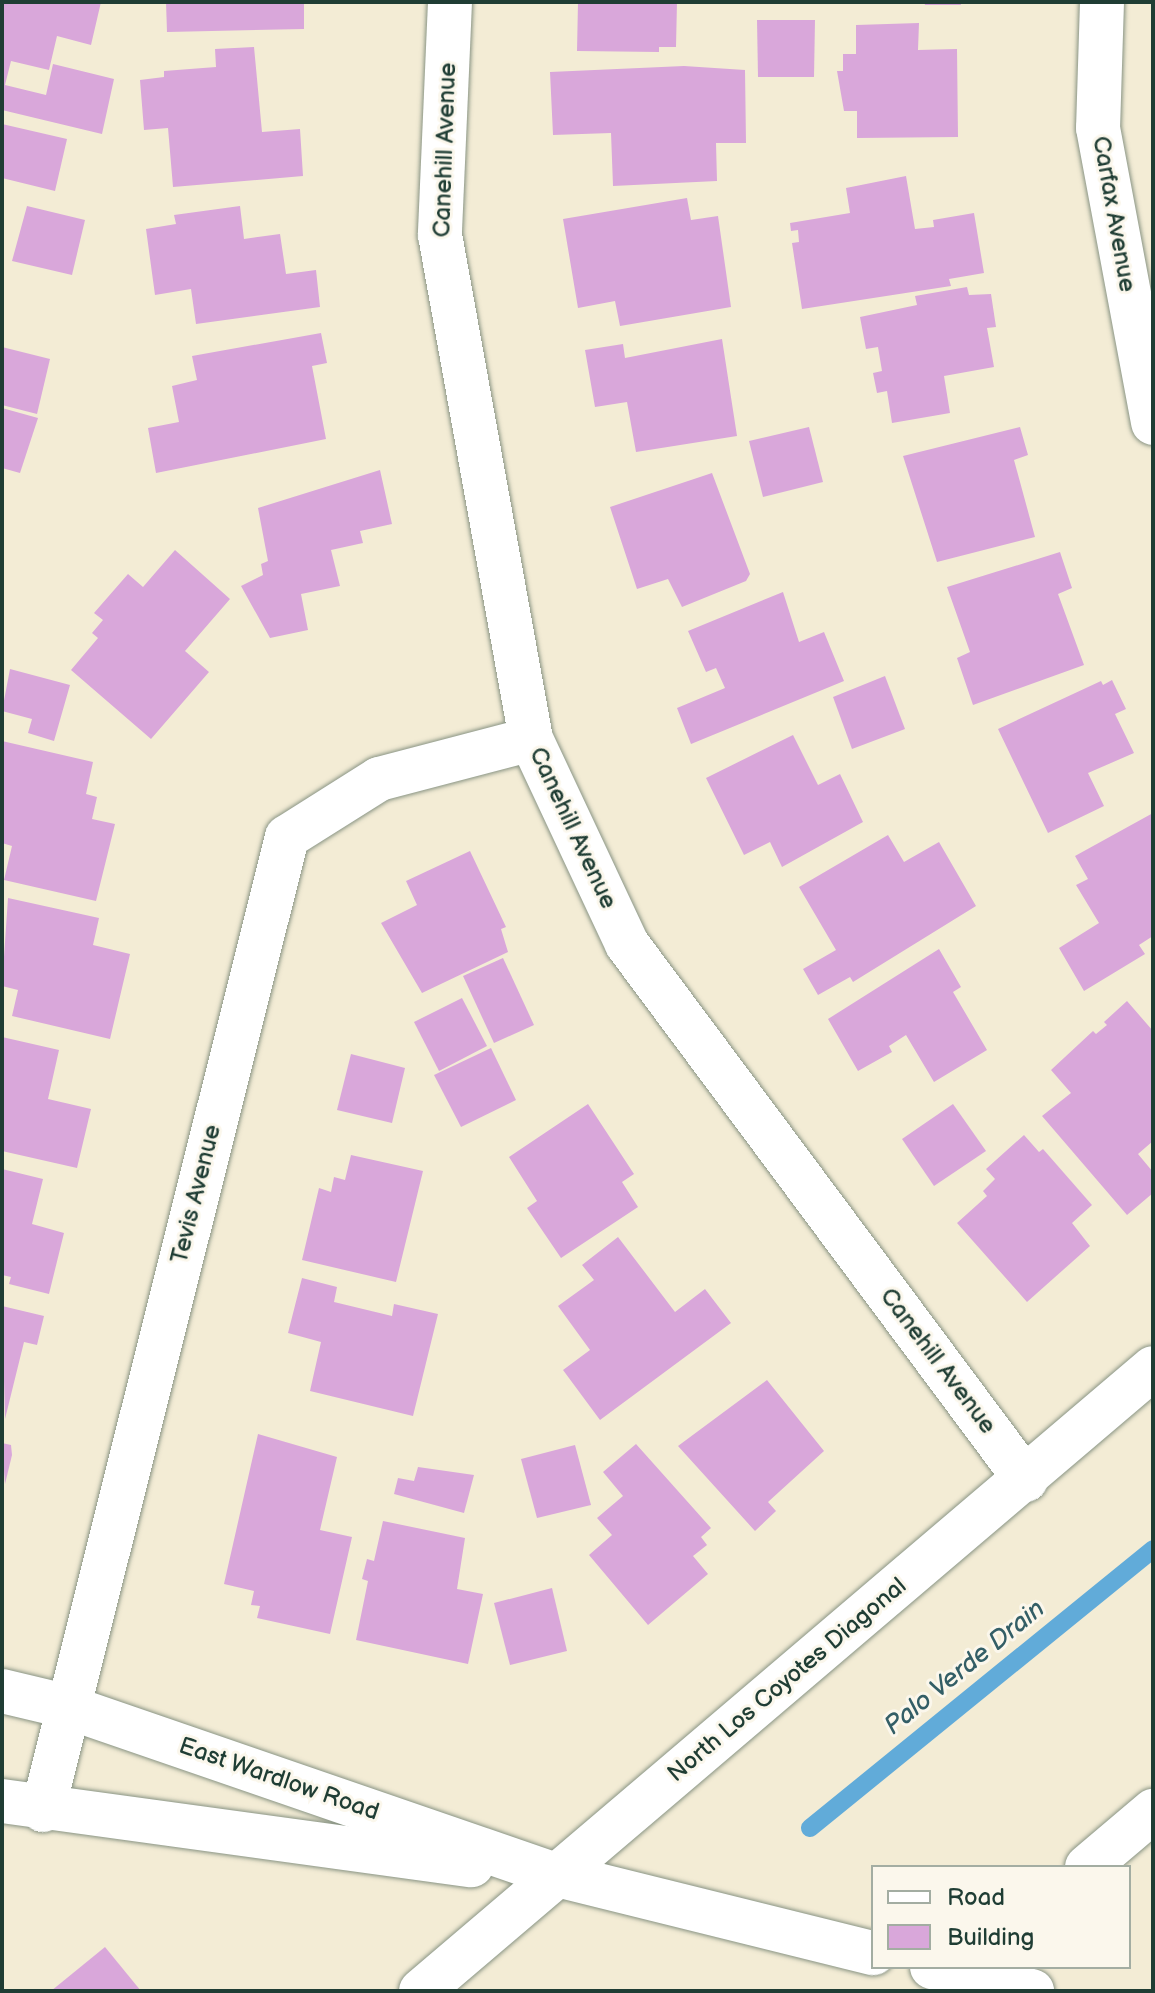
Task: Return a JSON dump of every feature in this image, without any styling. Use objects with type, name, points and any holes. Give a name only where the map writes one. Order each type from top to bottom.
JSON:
[{"type":"street","name":"Canehill Avenue","points":[[450,2],[440,235],[531,739],[627,944],[1026,1480]]},
{"type":"street","name":"Carfax Avenue","points":[[1102,2],[1098,128],[1153,423]]},
{"type":"street","name":"Tevis Avenue","points":[[22,1805],[65,1706],[287,837],[379,779],[531,739]]},
{"type":"street","name":"North Los Coyotes Diagonal","points":[[421,1991],[553,1874],[1026,1480],[1153,1368]]},
{"type":"street","name":"East Wardlow Road","points":[[2,1691],[65,1706],[553,1874],[871,1953]]},
{"type":"street","name":"East Wardlow Road","points":[[22,1805],[553,1874]]},
{"type":"street","points":[[1089,1865],[1153,1811]]},
{"type":"street","points":[[951,1975],[1032,1991]]},
{"type":"building","points":[[2,2],[101,2],[91,45],[57,36],[49,70],[11,61],[5,85],[46,95],[53,64],[114,79],[102,134],[2,110]]},
{"type":"building","points":[[166,2],[304,2],[304,29],[167,32]]},
{"type":"building","points":[[578,2],[677,2],[676,47],[659,47],[659,52],[577,51]]},
{"type":"building","points":[[924,2],[960,2],[961,5],[925,5]]},
{"type":"building","points":[[757,20],[815,20],[814,77],[758,77]]},
{"type":"building","points":[[919,23],[918,50],[957,49],[958,137],[857,138],[857,111],[844,111],[837,71],[843,71],[843,54],[856,54],[856,25]]},
{"type":"building","points":[[254,47],[262,132],[300,129],[303,176],[173,187],[168,128],[144,130],[140,80],[164,77],[164,71],[216,67],[215,49]]},
{"type":"building","points":[[684,66],[745,70],[746,143],[716,143],[717,181],[613,186],[611,133],[553,135],[550,72]]},
{"type":"building","points":[[2,124],[67,139],[55,191],[2,178]]},
{"type":"building","points":[[906,176],[915,229],[934,227],[933,220],[974,213],[984,273],[949,279],[951,286],[802,309],[792,243],[799,242],[798,230],[791,231],[790,223],[850,213],[846,188]]},
{"type":"building","points":[[687,198],[691,220],[718,216],[731,307],[620,326],[615,301],[578,308],[563,219]]},
{"type":"building","points":[[27,206],[85,220],[72,275],[12,261]]},
{"type":"building","points":[[240,206],[244,239],[280,234],[286,274],[316,270],[320,307],[196,324],[191,289],[155,295],[146,229],[176,224],[174,215]]},
{"type":"building","points":[[967,287],[969,295],[991,294],[996,327],[987,328],[994,367],[944,376],[950,413],[892,423],[887,391],[877,393],[873,373],[882,371],[878,347],[866,349],[860,317],[917,305],[915,296]]},
{"type":"building","points":[[321,333],[327,363],[312,366],[326,439],[156,473],[148,428],[179,422],[172,386],[197,380],[192,356]]},
{"type":"building","points":[[722,339],[737,436],[636,452],[627,402],[595,407],[585,350],[623,344],[625,358]]},
{"type":"building","points":[[2,347],[50,359],[37,414],[2,405]]},
{"type":"building","points":[[2,408],[38,418],[20,473],[2,468]]},
{"type":"building","points":[[809,427],[823,482],[763,497],[749,441]]},
{"type":"building","points":[[1020,427],[1028,455],[1014,460],[1035,537],[937,562],[903,456]]},
{"type":"building","points":[[380,470],[392,524],[360,531],[363,543],[331,550],[340,586],[301,594],[308,630],[270,638],[241,586],[263,575],[261,564],[268,561],[258,508]]},
{"type":"building","points":[[712,473],[750,574],[746,581],[682,607],[668,579],[637,589],[610,507]]},
{"type":"building","points":[[175,550],[230,599],[185,651],[209,672],[151,739],[71,670],[98,638],[92,633],[103,620],[94,613],[128,574],[143,587]]},
{"type":"building","points":[[1060,552],[1072,588],[1058,594],[1084,665],[973,705],[957,658],[970,652],[947,587]]},
{"type":"building","points":[[783,592],[799,642],[824,632],[844,681],[691,744],[677,708],[725,688],[716,668],[706,672],[688,631]]},
{"type":"building","points":[[10,669],[70,685],[54,741],[28,733],[32,719],[2,711]]},
{"type":"building","points":[[885,676],[905,729],[852,749],[833,697]]},
{"type":"building","points":[[1112,680],[1126,709],[1115,714],[1134,753],[1088,773],[1104,806],[1048,833],[998,729],[1101,681],[1103,685]]},
{"type":"building","points":[[793,735],[818,785],[840,774],[863,822],[782,867],[770,842],[744,855],[706,778]]},
{"type":"building","points":[[2,741],[93,762],[86,794],[97,797],[92,819],[115,824],[96,901],[4,880],[12,846],[2,843]]},
{"type":"building","points":[[1153,813],[1153,936],[1139,945],[1145,954],[1084,991],[1059,948],[1099,923],[1076,885],[1088,879],[1075,856]]},
{"type":"building","points":[[888,835],[904,862],[939,842],[976,906],[853,982],[850,977],[818,995],[803,969],[836,950],[799,887]]},
{"type":"building","points":[[470,851],[506,927],[501,929],[508,952],[422,993],[381,923],[417,905],[406,881]]},
{"type":"building","points":[[8,898],[99,918],[93,945],[130,954],[110,1039],[12,1016],[18,990],[2,986]]},
{"type":"building","points":[[939,949],[961,987],[953,992],[987,1050],[934,1082],[906,1035],[889,1046],[892,1052],[858,1071],[828,1019]]},
{"type":"building","points":[[503,958],[534,1025],[494,1043],[463,976]]},
{"type":"building","points":[[462,998],[487,1046],[439,1071],[414,1022]]},
{"type":"building","points":[[1127,1001],[1153,1031],[1153,1141],[1138,1154],[1153,1172],[1153,1193],[1127,1215],[1042,1116],[1071,1093],[1051,1070],[1093,1031],[1096,1034],[1107,1025],[1104,1022]]},
{"type":"building","points":[[2,1037],[59,1050],[48,1099],[91,1109],[77,1168],[2,1151]]},
{"type":"building","points":[[491,1048],[516,1100],[461,1127],[434,1075]]},
{"type":"building","points":[[351,1054],[405,1068],[392,1123],[337,1110]]},
{"type":"building","points":[[588,1104],[634,1174],[622,1182],[638,1207],[561,1258],[527,1208],[537,1201],[509,1157]]},
{"type":"building","points":[[953,1104],[986,1151],[934,1186],[902,1139]]},
{"type":"building","points":[[1024,1135],[1039,1152],[1043,1149],[1092,1205],[1072,1223],[1090,1246],[1027,1302],[957,1223],[987,1196],[983,1191],[995,1179],[986,1169]]},
{"type":"building","points":[[351,1155],[423,1171],[396,1282],[302,1260],[319,1188],[331,1192],[334,1177],[345,1180]]},
{"type":"building","points":[[2,1169],[43,1179],[32,1224],[64,1233],[49,1294],[9,1284],[11,1277],[2,1275]]},
{"type":"building","points":[[618,1237],[675,1312],[705,1289],[731,1323],[600,1420],[563,1370],[590,1350],[558,1306],[594,1280],[582,1265]]},
{"type":"building","points":[[302,1278],[337,1287],[334,1302],[392,1316],[394,1304],[438,1314],[413,1416],[310,1391],[321,1342],[288,1333]]},
{"type":"building","points":[[2,1306],[44,1316],[37,1345],[24,1342],[5,1419]]},
{"type":"building","points":[[767,1380],[824,1451],[768,1502],[776,1511],[755,1531],[678,1446]]},
{"type":"building","points":[[258,1434],[337,1457],[320,1530],[352,1537],[330,1634],[257,1618],[260,1606],[251,1605],[254,1591],[224,1584]]},
{"type":"building","points":[[2,1443],[11,1445],[12,1455],[5,1484]]},
{"type":"building","points":[[636,1444],[711,1528],[701,1537],[707,1545],[693,1556],[708,1574],[648,1625],[589,1555],[612,1535],[597,1518],[623,1496],[603,1472]]},
{"type":"building","points":[[575,1445],[591,1505],[537,1518],[521,1459]]},
{"type":"building","points":[[418,1467],[474,1475],[464,1513],[394,1494],[398,1478],[414,1481]]},
{"type":"building","points":[[383,1521],[465,1538],[457,1589],[483,1594],[468,1664],[356,1640],[368,1581],[362,1579],[367,1559],[374,1561]]},
{"type":"building","points":[[552,1588],[567,1651],[510,1665],[494,1603]]},
{"type":"building","points":[[105,1947],[141,1991],[51,1991]]},
{"type":"waterway","name":"Palo Verde Drain","points":[[810,1828],[1153,1549]]}]
